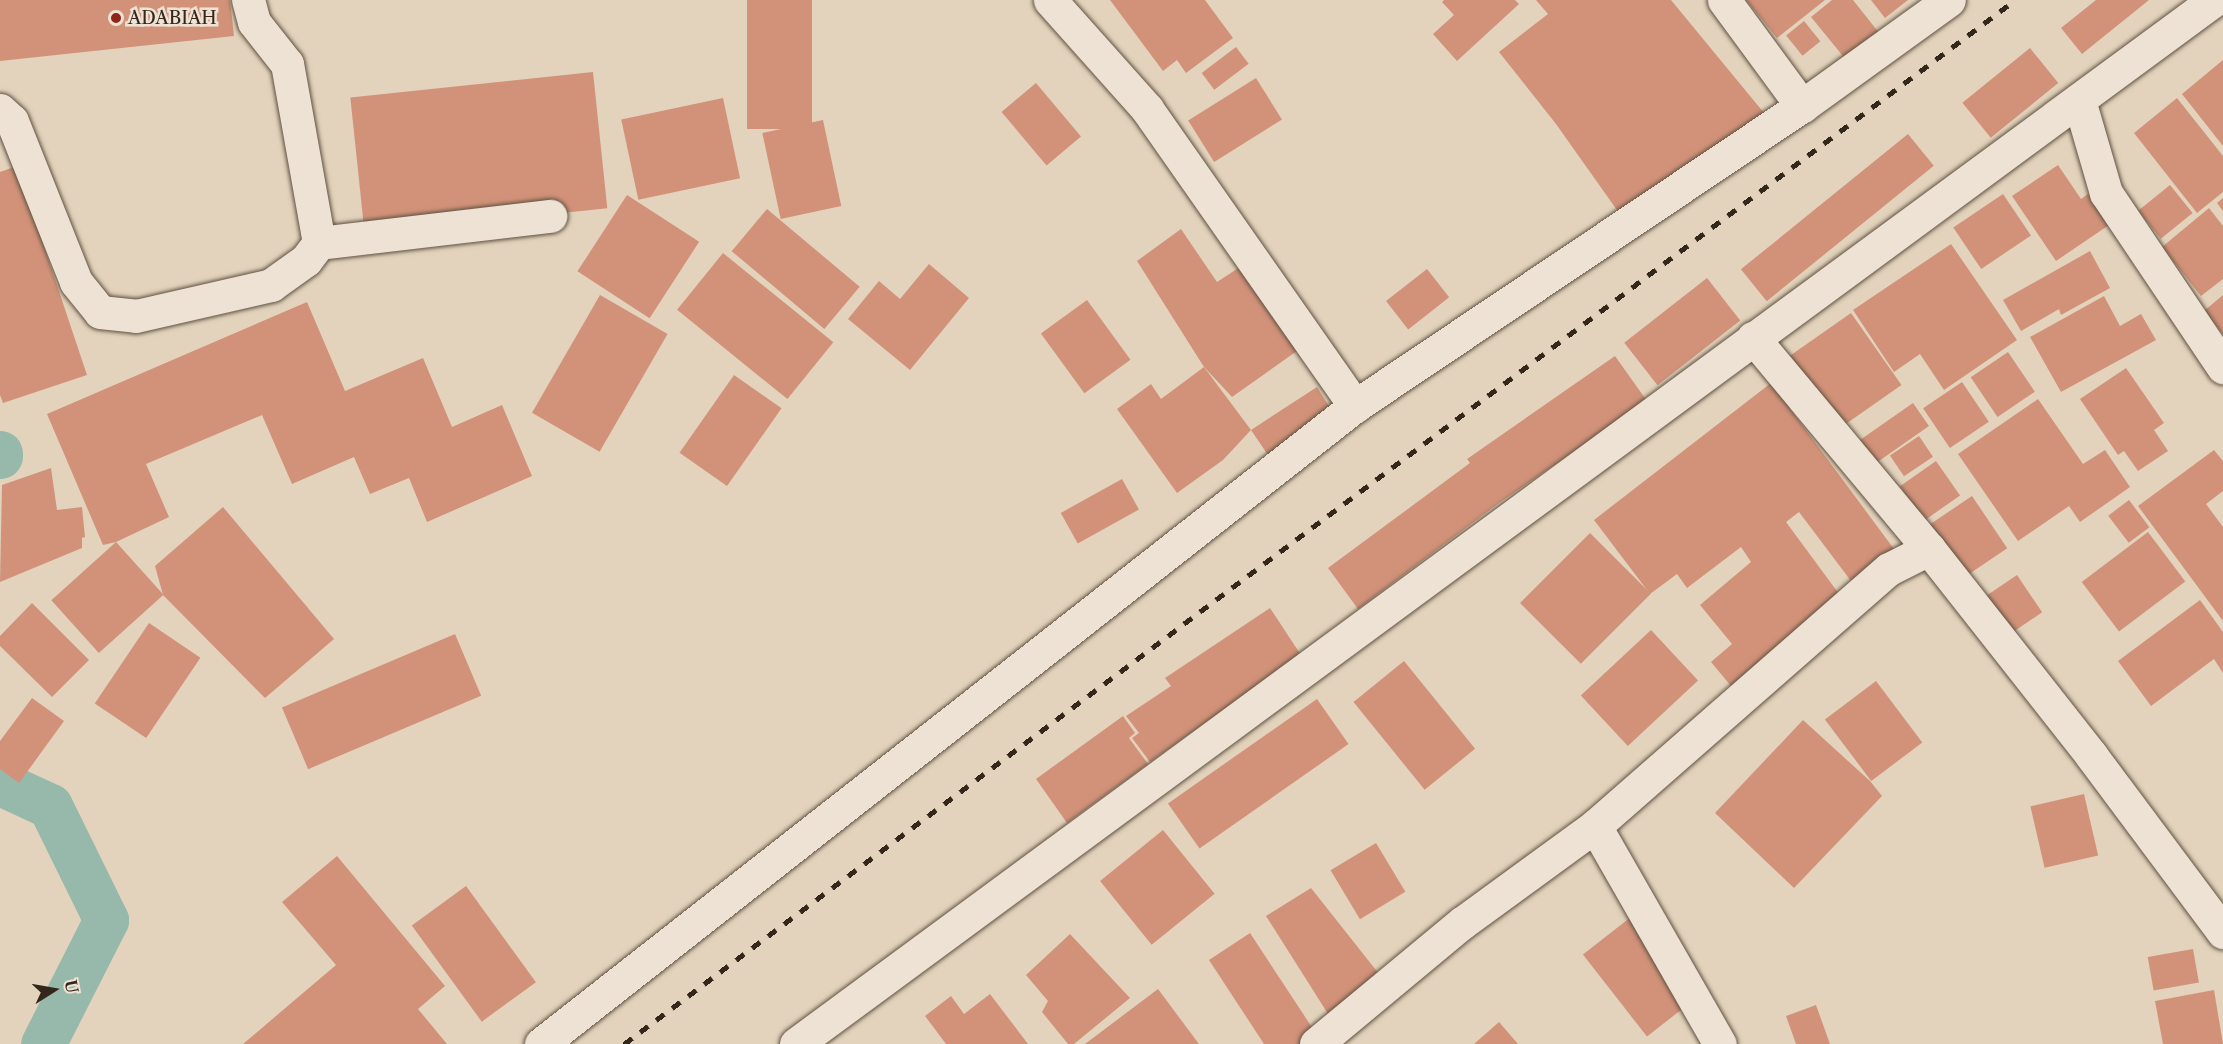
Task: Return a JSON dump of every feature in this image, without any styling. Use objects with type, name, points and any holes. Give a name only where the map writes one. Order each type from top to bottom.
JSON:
[{"type":"street","points":[[248,0],[254,22],[287,64],[319,243]]},
{"type":"street","points":[[1050,0],[1147,109],[1355,406]]},
{"type":"street","points":[[1724,0],[1802,106]]},
{"type":"street","points":[[542,1044],[1355,406],[1802,106],[1949,0]]},
{"type":"street","points":[[796,1044],[2214,0]]},
{"type":"street","points":[[2079,100],[2106,193],[2223,367]]},
{"type":"street","points":[[0,110],[12,121],[76,282],[100,312],[136,316],[270,285],[306,260],[319,243],[550,216]]},
{"type":"street","points":[[1753,338],[1929,549],[2091,755],[2223,932]]},
{"type":"street","points":[[1316,1044],[1462,923],[1595,826],[1889,569],[1929,549]]},
{"type":"street","points":[[1595,826],[1720,1044]]},
{"type":"building","name":"ADABIAH","points":[[0,0],[230,0],[234,36],[0,61]]},
{"type":"building","points":[[747,0],[812,0],[812,129],[747,129]]},
{"type":"building","points":[[1110,0],[1205,0],[1233,38],[1186,73],[1177,60],[1163,71]]},
{"type":"building","points":[[1444,0],[1515,0],[1519,4],[1457,61],[1433,34],[1454,15],[1442,2]]},
{"type":"building","points":[[1536,0],[1671,0],[1769,119],[1624,220],[1556,124],[1499,52],[1548,14]]},
{"type":"building","points":[[1746,0],[1825,0],[1777,38]]},
{"type":"building","points":[[1832,0],[1853,0],[1880,34],[1847,61],[1811,17]]},
{"type":"building","points":[[1871,0],[1908,0],[1885,18]]},
{"type":"building","points":[[2096,0],[2149,0],[2082,54],[2061,28]]},
{"type":"building","points":[[1804,21],[1820,41],[1802,56],[1786,35]]},
{"type":"building","points":[[1236,47],[1249,64],[1214,90],[1202,73]]},
{"type":"building","points":[[2030,48],[2058,83],[1991,138],[1962,103]]},
{"type":"building","points":[[2223,60],[2223,146],[2182,94]]},
{"type":"building","points":[[593,72],[607,208],[365,234],[350,98]]},
{"type":"building","points":[[1256,78],[1282,120],[1214,162],[1188,120]]},
{"type":"building","points":[[1036,83],[1081,137],[1047,166],[1002,112]]},
{"type":"building","points":[[723,98],[740,178],[638,200],[621,120]]},
{"type":"building","points":[[2177,98],[2223,156],[2223,192],[2197,213],[2134,133]]},
{"type":"building","points":[[823,120],[841,206],[781,219],[762,133]]},
{"type":"building","points":[[1908,134],[1934,166],[1767,301],[1741,269]]},
{"type":"building","points":[[2058,165],[2081,199],[2088,194],[2109,225],[2056,261],[2012,196]]},
{"type":"building","points":[[17,166],[87,375],[3,403],[0,395],[0,172]]},
{"type":"building","points":[[2170,185],[2193,213],[2161,239],[2138,211]]},
{"type":"building","points":[[2003,194],[2031,235],[1981,269],[1953,228]]},
{"type":"building","points":[[627,195],[699,242],[650,318],[577,271]]},
{"type":"building","points":[[2223,198],[2223,211],[2217,203]]},
{"type":"building","points":[[2209,208],[2223,226],[2223,279],[2201,296],[2162,247]]},
{"type":"building","points":[[767,209],[860,287],[824,329],[732,251]]},
{"type":"building","points":[[1181,229],[1217,282],[1243,265],[1304,346],[1232,397],[1204,367],[1137,261]]},
{"type":"building","points":[[1951,244],[2017,340],[1944,390],[1920,354],[1894,372],[1853,310]]},
{"type":"building","points":[[2090,251],[2110,288],[2061,315],[2059,309],[2021,331],[2003,300]]},
{"type":"building","points":[[723,253],[833,342],[787,399],[677,310]]},
{"type":"building","points":[[929,264],[969,298],[910,370],[848,319],[879,281],[900,299]]},
{"type":"building","points":[[1427,269],[1449,297],[1408,329],[1386,301]]},
{"type":"building","points":[[1707,278],[1740,321],[1658,385],[1624,343]]},
{"type":"building","points":[[600,295],[668,334],[600,452],[532,413]]},
{"type":"building","points":[[2223,295],[2223,334],[2204,311]]},
{"type":"building","points":[[2104,296],[2120,326],[2141,314],[2156,340],[2061,392],[2030,337]]},
{"type":"building","points":[[1087,300],[1130,360],[1084,393],[1041,334]]},
{"type":"building","points":[[307,302],[345,391],[423,358],[452,427],[502,405],[532,476],[427,522],[409,478],[370,494],[354,457],[292,484],[262,415],[146,464],[169,517],[116,542],[103,545],[47,414]]},
{"type":"building","points":[[1851,313],[1901,385],[1838,430],[1787,358]]},
{"type":"building","points":[[2008,352],[2035,392],[1998,417],[1971,377]]},
{"type":"building","points":[[1615,356],[1647,401],[1499,503],[1358,609],[1328,568],[1470,463],[1467,459]]},
{"type":"building","points":[[1204,367],[1251,430],[1223,460],[1177,493],[1117,409],[1151,384],[1161,399]]},
{"type":"building","points":[[2126,368],[2164,423],[2154,430],[2168,451],[2138,471],[2124,451],[2118,455],[2080,399]]},
{"type":"building","points":[[734,375],[782,408],[727,486],[680,453]]},
{"type":"building","points":[[1962,382],[1989,422],[1950,448],[1923,408]]},
{"type":"building","points":[[1771,383],[1894,549],[1851,581],[1799,512],[1786,522],[1845,602],[1731,686],[1711,662],[1732,644],[1700,605],[1751,562],[1741,547],[1687,588],[1677,574],[1650,594],[1594,520]]},
{"type":"building","points":[[1317,387],[1337,419],[1272,461],[1251,430]]},
{"type":"building","points":[[2038,399],[2083,464],[2105,450],[2130,487],[2080,522],[2069,506],[2018,541],[1958,454]]},
{"type":"building","points":[[1913,403],[1929,426],[1875,464],[1859,441]]},
{"type":"building","points":[[1919,436],[1933,457],[1904,476],[1890,456]]},
{"type":"building","points":[[2214,450],[2223,461],[2223,491],[2206,504],[2223,527],[2223,621],[2138,506]]},
{"type":"building","points":[[1936,461],[1960,495],[1924,521],[1900,486]]},
{"type":"building","points":[[51,468],[57,510],[82,507],[85,537],[82,538],[82,548],[0,582],[2,485]]},
{"type":"building","points":[[1122,479],[1139,510],[1078,544],[1061,513]]},
{"type":"building","points":[[1972,496],[2007,548],[1965,577],[1930,525]]},
{"type":"building","points":[[2129,500],[2149,527],[2129,543],[2108,516]]},
{"type":"building","points":[[223,507],[334,639],[265,698],[163,595],[155,566]]},
{"type":"building","points":[[2148,532],[2185,582],[2119,631],[2082,582]]},
{"type":"building","points":[[1590,533],[1651,594],[1581,664],[1520,603]]},
{"type":"building","points":[[116,542],[164,595],[99,653],[51,600]]},
{"type":"building","points":[[2017,575],[2042,612],[2002,640],[1976,602]]},
{"type":"building","points":[[2200,600],[2223,632],[2223,673],[2214,659],[2151,706],[2118,661]]},
{"type":"building","points":[[32,603],[89,660],[52,697],[0,646],[0,636]]},
{"type":"building","points":[[1270,608],[1301,655],[1150,762],[1132,738],[1139,733],[1126,716],[1171,686],[1165,678]]},
{"type":"building","points":[[149,623],[200,658],[146,738],[95,703]]},
{"type":"building","points":[[1651,630],[1698,680],[1628,746],[1581,695]]},
{"type":"building","points":[[455,634],[481,696],[308,769],[282,707]]},
{"type":"building","points":[[1404,661],[1475,749],[1425,790],[1353,702]]},
{"type":"building","points":[[1876,681],[1922,742],[1871,781],[1825,720]]},
{"type":"building","points":[[32,698],[64,721],[19,783],[0,769],[0,741]]},
{"type":"building","points":[[1317,699],[1349,744],[1199,848],[1168,803]]},
{"type":"building","points":[[1123,716],[1135,733],[1129,738],[1148,764],[1067,823],[1036,779]]},
{"type":"building","points":[[1803,720],[1870,781],[1882,796],[1794,888],[1715,813]]},
{"type":"building","points":[[2084,794],[2098,855],[2045,868],[2030,806]]},
{"type":"building","points":[[1163,830],[1215,894],[1152,945],[1100,881]]},
{"type":"building","points":[[1376,843],[1405,892],[1360,919],[1331,870]]},
{"type":"building","points":[[337,856],[445,986],[418,1009],[447,1044],[243,1044],[336,965],[282,902]]},
{"type":"building","points":[[466,886],[536,982],[482,1022],[412,925]]},
{"type":"building","points":[[1311,888],[1383,979],[1330,1017],[1266,916]]},
{"type":"building","points":[[1631,917],[1695,999],[1647,1037],[1583,955]]},
{"type":"building","points":[[1250,933],[1317,1035],[1303,1044],[1264,1044],[1209,960]]},
{"type":"building","points":[[1070,934],[1130,998],[1074,1044],[1068,1044],[1042,1012],[1048,1001],[1026,975]]},
{"type":"building","points":[[2193,949],[2199,982],[2154,990],[2148,957]]},
{"type":"building","points":[[1158,989],[1199,1044],[1085,1044]]},
{"type":"building","points":[[2214,990],[2223,1044],[2163,1044],[2155,1001]]},
{"type":"building","points":[[990,994],[1028,1044],[946,1044],[925,1016],[951,996],[964,1014]]},
{"type":"building","points":[[1816,1005],[1830,1044],[1796,1044],[1786,1016]]},
{"type":"building","points":[[1499,1022],[1518,1044],[1474,1044]]},
{"type":"waterway","points":[[0,783],[50,806],[106,920],[43,1044]]},
{"type":"railway","points":[[624,1044],[2015,0]]},
{"type":"place","name":"ADABIAH","points":[[116,18]]}]
